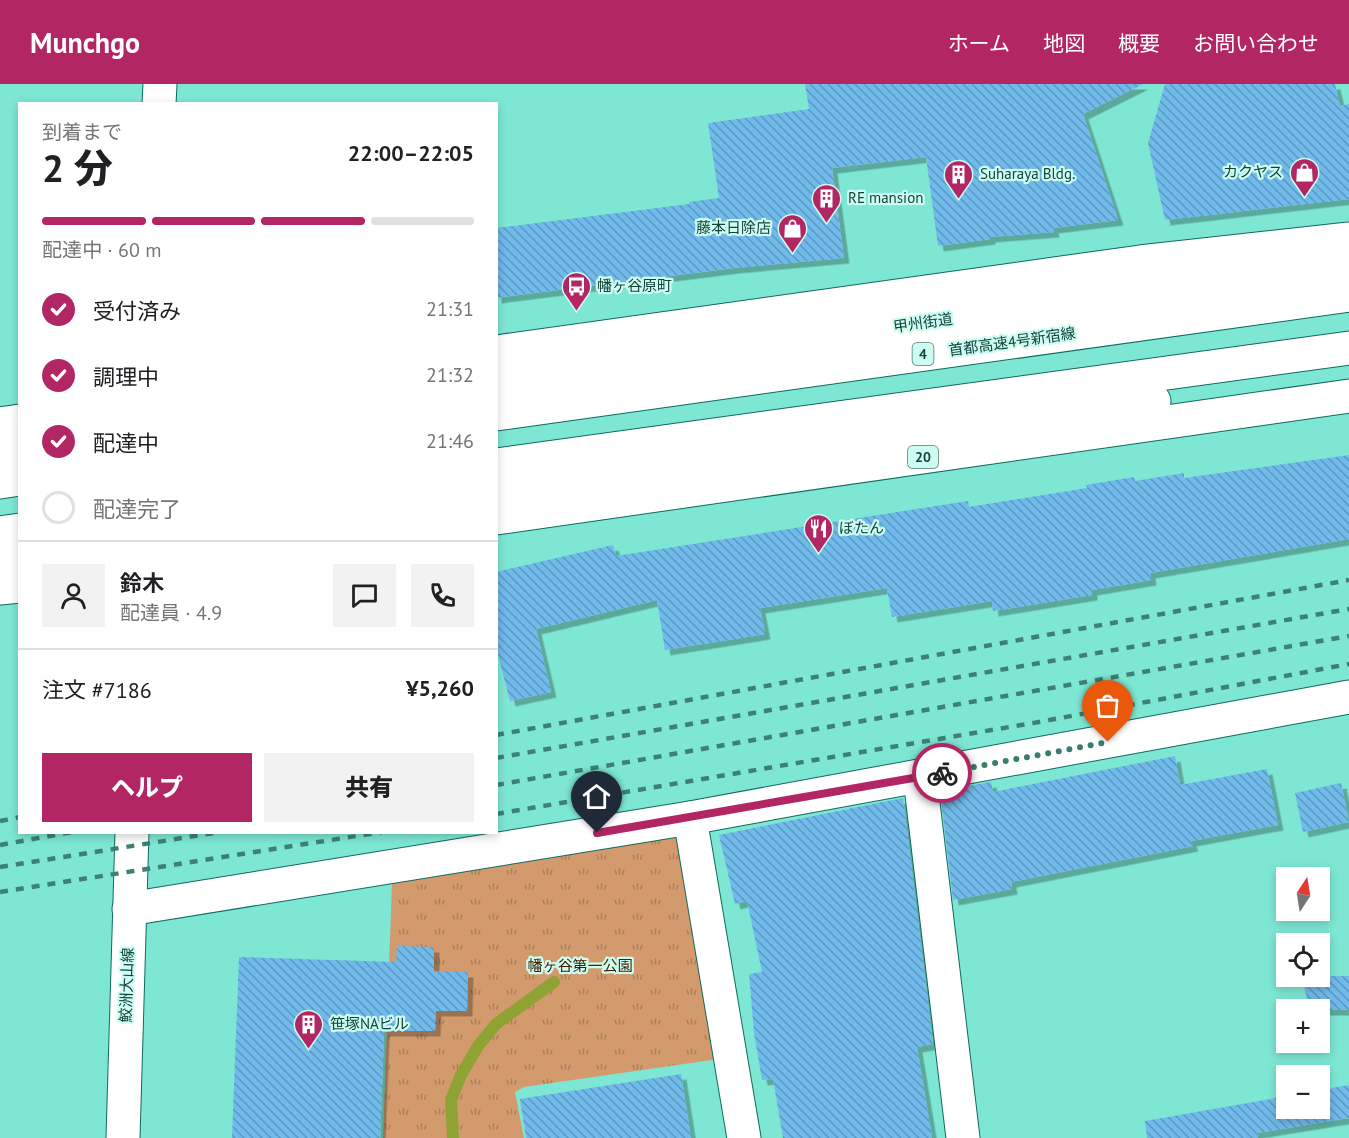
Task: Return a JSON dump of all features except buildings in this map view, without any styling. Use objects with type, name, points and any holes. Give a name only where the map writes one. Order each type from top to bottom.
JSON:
[{"type":"main road","points":[[159,102],[160,84]]},
{"type":"main road","points":[[498,352],[1129,264],[1349,239]]},
{"type":"main road","name":"甲州街道","points":[[498,382],[1349,265]]},
{"type":"main road","name":"首都高速4号新宿線","points":[[498,414],[1349,295]]},
{"type":"main road","points":[[498,465],[1349,348]]},
{"type":"main road","name":"20","points":[[498,490],[1349,375]]},
{"type":"main road","name":"20","points":[[498,518],[1349,396]]},
{"type":"main road","points":[[0,424],[18,421]]},
{"type":"main road","points":[[0,450],[18,448]]},
{"type":"main road","points":[[0,482],[18,479]]},
{"type":"main road","points":[[0,533],[18,530]]},
{"type":"main road","points":[[0,558],[18,555]]},
{"type":"main road","points":[[0,588],[18,586]]},
{"type":"main road","points":[[129,909],[921,778],[1349,697]]},
{"type":"main road","points":[[921,778],[963,1138]]},
{"type":"main road","points":[[690,818],[744,1138]]},
{"type":"main road","name":"鮫洲大山線","points":[[123,1138],[132,834]]},
{"type":"green space","name":"幡ヶ谷第一公園","points":[[684,834],[726,1058],[524,1087],[515,1092],[524,1138],[383,1138],[392,883]]},
{"type":"waterway","points":[[453,1138],[451,1100],[461,1075],[478,1046],[496,1024],[554,982]]},
{"type":"railway","points":[[498,735],[1349,580]]},
{"type":"railway","points":[[498,758],[1349,609]]},
{"type":"railway","points":[[498,785],[1349,636]]},
{"type":"railway","points":[[498,814],[1039,722],[1349,664]]},
{"type":"railway","points":[[0,821],[18,817]]},
{"type":"railway","points":[[0,845],[61,834]]},
{"type":"railway","points":[[0,867],[207,834]]},
{"type":"railway","points":[[0,892],[369,834]]},
{"type":"way so far","points":[[942,773],[1108,742]]},
{"type":"place","name":"カクヤス","points":[[1304,198]]},
{"type":"place","name":"Suharaya Bldg.","points":[[959,200]]},
{"type":"place","name":"RE mansion","points":[[827,224]]},
{"type":"place","name":"藤本日除店","points":[[792,254]]},
{"type":"place","name":"幡ヶ谷原町","points":[[576,312]]},
{"type":"place","name":"ぼたん","points":[[818,554]]},
{"type":"place","name":"笹塚NAビル","points":[[309,1050]]},
{"type":"route","points":[[597,833],[942,773]]}]
